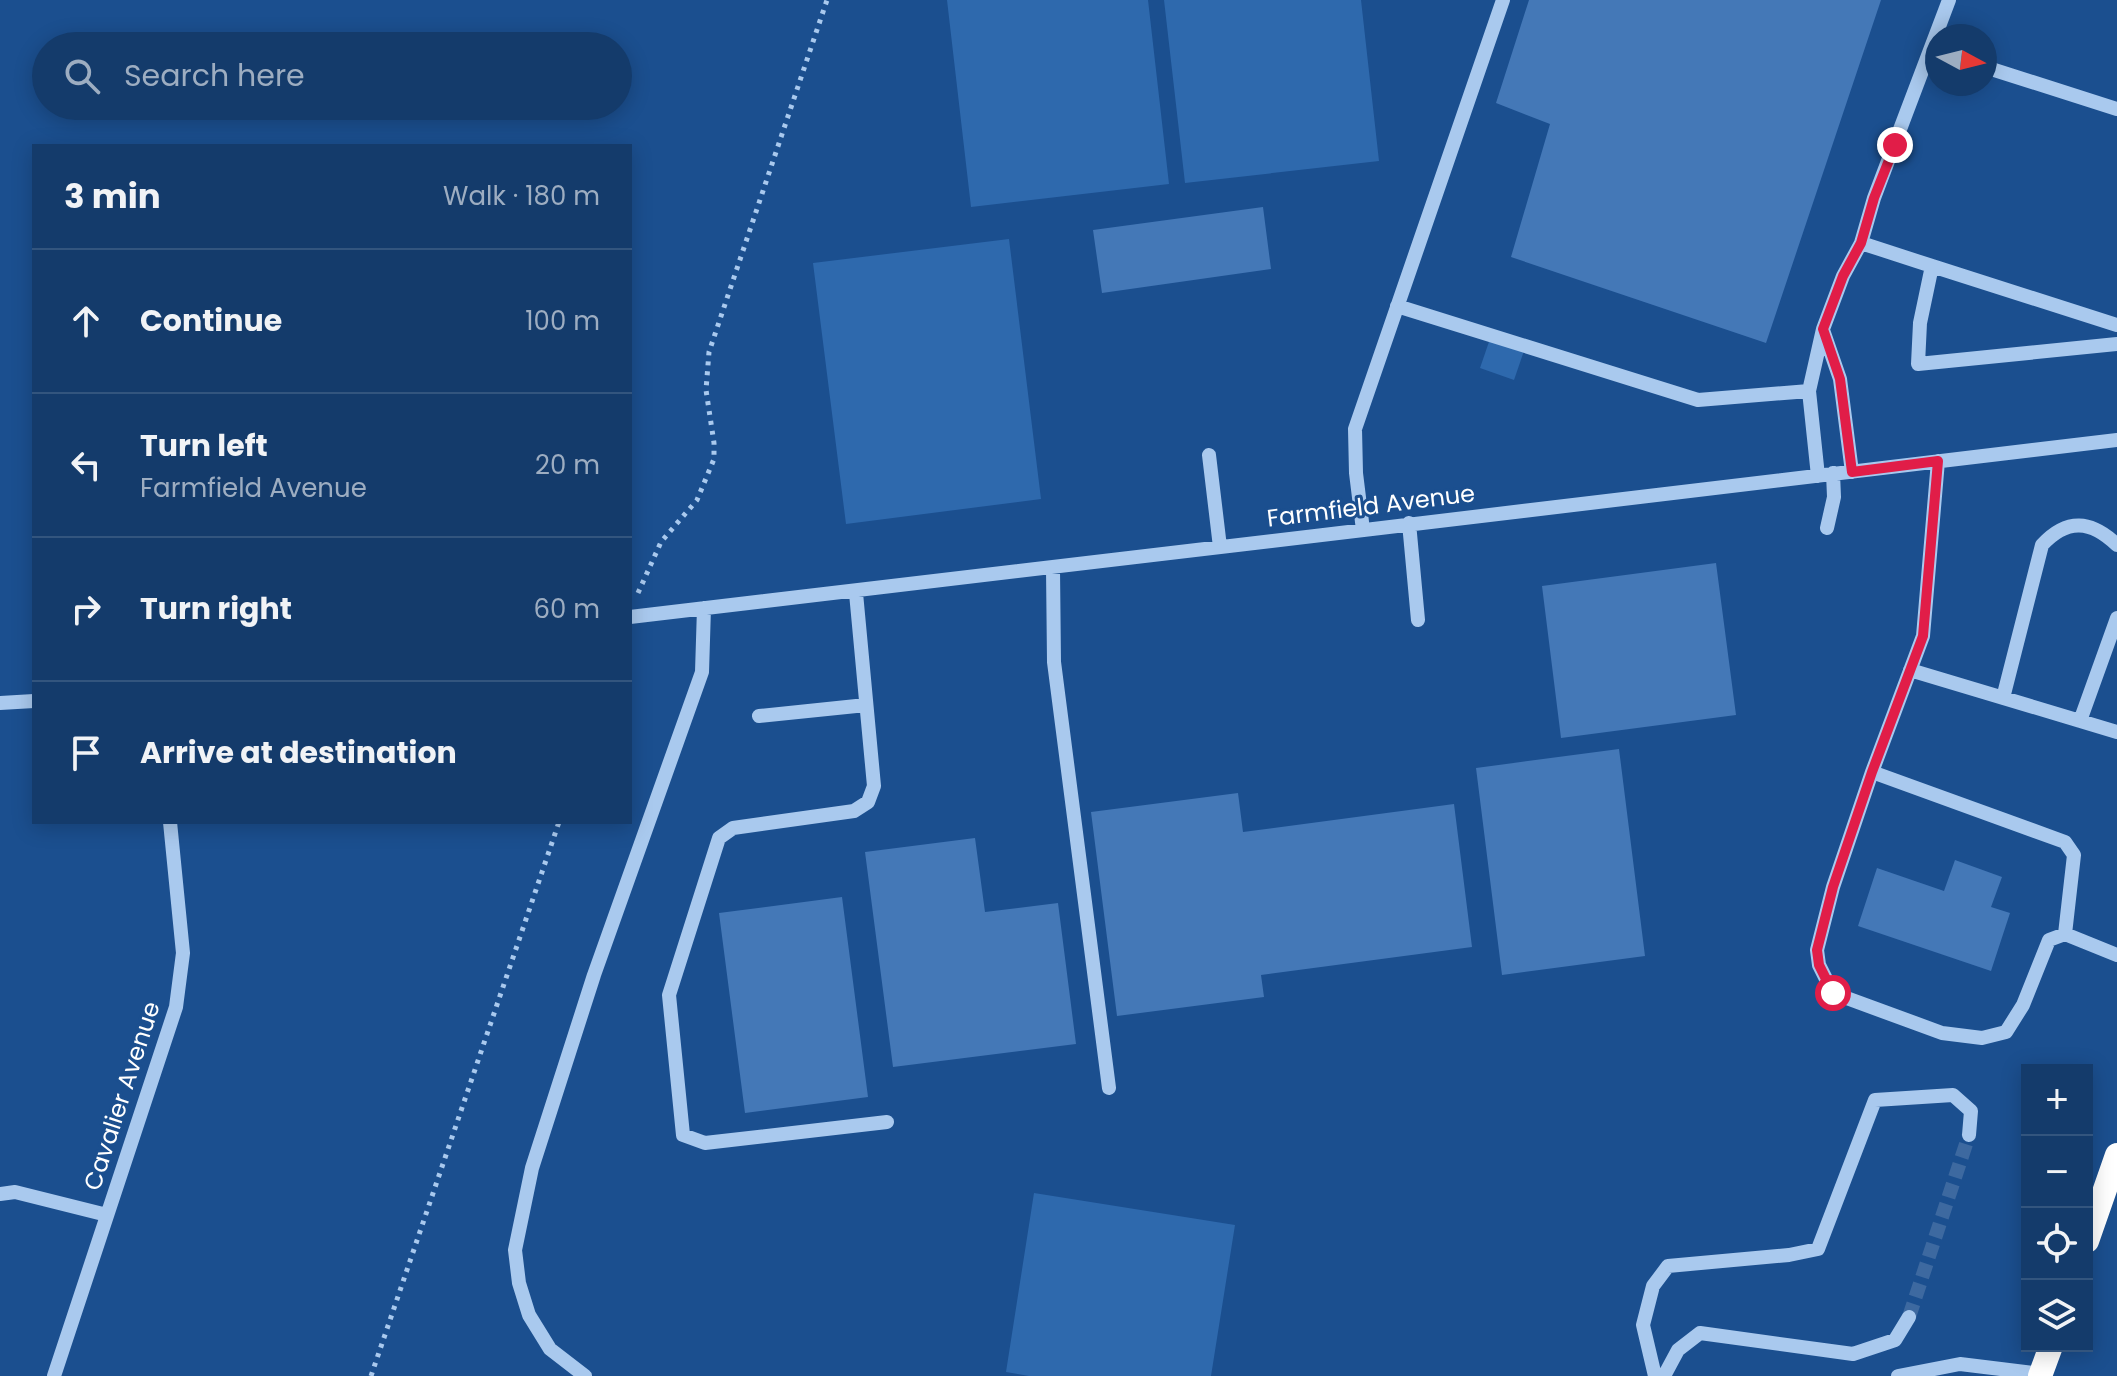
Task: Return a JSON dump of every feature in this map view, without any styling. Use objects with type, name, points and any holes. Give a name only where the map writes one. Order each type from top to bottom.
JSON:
[{"type":"highway","points":[[2093,1226],[2115,1170]]},
{"type":"highway","points":[[2041,1375],[2049,1352]]},
{"type":"street","points":[[1363,530],[1355,429],[1503,0]]},
{"type":"street","points":[[1942,24],[1949,0]]},
{"type":"street","points":[[1997,71],[2117,109]]},
{"type":"street","points":[[1827,528],[1834,497],[1826,474],[1809,391],[1823,329],[1843,276],[1861,243],[1874,198],[1925,72]]},
{"type":"street","points":[[1861,243],[2117,325]]},
{"type":"street","points":[[1932,266],[1920,323],[1918,364],[2117,344]]},
{"type":"street","points":[[1397,306],[1698,400],[1809,391]]},
{"type":"street","points":[[1823,329],[1840,379],[1852,472]]},
{"type":"street","name":"Farmfield Avenue","points":[[632,617],[856,593],[1409,523],[2117,440]]},
{"type":"street","points":[[1209,455],[1220,547]]},
{"type":"street","points":[[1938,461],[1923,636],[1833,887],[1817,950],[1819,965],[1833,993],[1942,1033],[1982,1038],[2006,1032],[2023,1005],[2049,940],[2065,934],[2117,955]]},
{"type":"street","points":[[1409,523],[1418,620]]},
{"type":"street","points":[[2003,698],[2042,545],[2052,534],[2066,526],[2087,526],[2106,535],[2117,545]]},
{"type":"street","points":[[1053,569],[1054,662],[1109,1088]]},
{"type":"street","points":[[856,593],[874,786],[868,802],[854,811],[733,828],[719,838],[669,995],[683,1135],[705,1143],[887,1122]]},
{"type":"street","points":[[585,1376],[550,1349],[529,1315],[519,1283],[515,1250],[532,1168],[594,975],[702,672],[704,608]]},
{"type":"street","points":[[2080,721],[2117,618]]},
{"type":"street","points":[[1910,670],[2117,732]]},
{"type":"street","points":[[0,703],[32,701]]},
{"type":"street","points":[[759,716],[866,705]]},
{"type":"street","points":[[1872,772],[2065,842],[2074,855],[2065,934]]},
{"type":"street","name":"Cavalier Avenue","points":[[54,1376],[176,1007],[183,953],[170,824]]},
{"type":"street","points":[[1655,1376],[1643,1325],[1653,1286],[1668,1266],[1789,1255],[1818,1249],[1875,1100],[1953,1095],[1971,1111],[1969,1135]]},
{"type":"street","points":[[0,1194],[15,1192],[107,1215]]},
{"type":"street","points":[[1664,1376],[1678,1350],[1700,1333],[1853,1354],[1895,1340],[1909,1317]]},
{"type":"street","points":[[1898,1376],[1960,1364],[2041,1375]]},
{"type":"path","points":[[635,601],[652,557],[697,500],[714,459],[706,390],[709,352],[827,0]]},
{"type":"path","points":[[371,1376],[558,824]]},
{"type":"shaded area","points":[[947,0],[1148,0],[1169,184],[971,207]]},
{"type":"shaded area","points":[[1164,0],[1361,0],[1379,161],[1185,183]]},
{"type":"shaded area","points":[[1009,239],[1041,499],[846,524],[813,263]]},
{"type":"shaded area","points":[[1492,333],[1526,345],[1514,380],[1480,368]]},
{"type":"shaded area","points":[[1034,1193],[1235,1225],[1211,1376],[1029,1376],[1006,1372]]},
{"type":"building","points":[[1529,0],[1881,0],[1766,343],[1511,257],[1550,124],[1496,103]]},
{"type":"building","points":[[1263,207],[1271,269],[1102,293],[1093,230]]},
{"type":"building","points":[[1716,563],[1736,715],[1561,738],[1542,586]]},
{"type":"building","points":[[1619,749],[1645,956],[1502,975],[1476,768]]},
{"type":"building","points":[[1238,793],[1243,832],[1454,804],[1472,947],[1261,975],[1264,997],[1117,1016],[1091,812]]},
{"type":"building","points":[[975,838],[985,912],[1058,903],[1076,1044],[893,1067],[865,852]]},
{"type":"building","points":[[1955,860],[2002,877],[1991,907],[2010,913],[1991,971],[1858,926],[1877,868],[1944,891]]},
{"type":"building","points":[[842,897],[868,1097],[745,1113],[719,913]]},
{"type":"tunnel","points":[[1909,1317],[1969,1135]]},
{"type":"route","points":[[1833,993],[1819,965],[1817,950],[1833,887],[1923,636],[1938,461],[1852,472],[1840,379],[1823,329],[1843,276],[1861,243],[1874,198],[1895,145]]}]
